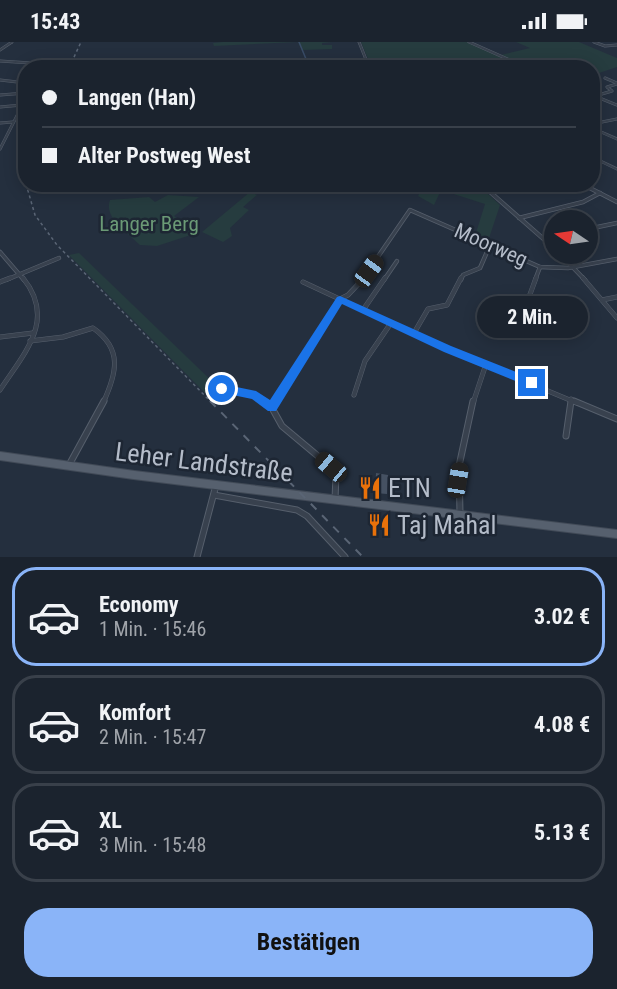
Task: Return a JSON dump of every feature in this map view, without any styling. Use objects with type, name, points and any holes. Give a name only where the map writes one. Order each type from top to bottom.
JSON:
[{"type":"main road","name":"Leher Landstraße","points":[[0,456],[617,534]]},
{"type":"street","points":[[0,50],[12,42]]},
{"type":"street","points":[[359,42],[368,60]]},
{"type":"street","points":[[469,42],[510,60]]},
{"type":"street","points":[[594,42],[605,46],[617,45]]},
{"type":"street","points":[[0,61],[18,62]]},
{"type":"street","points":[[605,78],[617,83]]},
{"type":"street","points":[[0,80],[18,82]]},
{"type":"street","points":[[600,94],[612,91],[607,87],[617,83]]},
{"type":"street","points":[[0,95],[18,94]]},
{"type":"street","points":[[600,98],[617,105]]},
{"type":"street","points":[[0,107],[18,105]]},
{"type":"street","points":[[0,149],[18,114]]},
{"type":"street","points":[[600,124],[617,119]]},
{"type":"street","points":[[0,123],[14,122]]},
{"type":"street","points":[[600,132],[617,139]]},
{"type":"street","points":[[0,139],[5,138]]},
{"type":"street","points":[[600,161],[617,169]]},
{"type":"street","points":[[490,192],[544,239]]},
{"type":"street","points":[[596,192],[617,202]]},
{"type":"street","points":[[519,218],[583,202],[600,194]]},
{"type":"street","name":"Moorweg","points":[[340,299],[348,297],[361,282],[410,210],[540,267],[574,267],[617,259]]},
{"type":"street","points":[[598,226],[616,222]]},
{"type":"street","points":[[414,333],[428,309],[447,305],[464,275],[480,268],[490,245]]},
{"type":"street","points":[[0,252],[31,288],[38,301],[40,313],[30,341],[0,390]]},
{"type":"street","points":[[0,282],[59,258]]},
{"type":"street","points":[[363,310],[397,261]]},
{"type":"street","points":[[571,264],[617,318]]},
{"type":"street","points":[[540,267],[529,297],[544,302]]},
{"type":"street","points":[[303,282],[391,323],[617,419]]},
{"type":"street","points":[[602,300],[617,297]]},
{"type":"street","points":[[272,408],[340,299]]},
{"type":"street","points":[[354,394],[364,361],[391,323]]},
{"type":"street","points":[[30,341],[63,337],[93,328],[112,346],[115,355],[111,386],[69,466]]},
{"type":"street","points":[[0,337],[34,333]]},
{"type":"street","points":[[460,515],[458,480],[473,403],[486,364]]},
{"type":"street","points":[[222,389],[256,395],[272,408],[282,426],[331,467],[336,475],[335,499]]},
{"type":"street","points":[[566,436],[571,399]]},
{"type":"street","points":[[197,557],[216,485]]},
{"type":"street","points":[[214,495],[297,510],[307,516],[345,557]]},
{"type":"green space","points":[[298,42],[214,46],[213,43]]},
{"type":"green space","points":[[298,42],[333,42],[322,43],[322,45],[332,45],[332,49],[302,50]]},
{"type":"green space","points":[[361,42],[472,42],[501,55],[530,48],[516,42],[579,42],[617,58],[617,67],[600,73],[600,60],[369,60]]},
{"type":"green space","points":[[250,192],[257,195],[243,207],[249,210],[230,228],[232,236],[223,242],[202,232]]},
{"type":"green space","points":[[420,192],[440,192],[434,205],[418,196]]},
{"type":"green space","points":[[447,192],[486,192],[500,205],[488,241],[475,236],[485,204]]},
{"type":"green space","name":"Langer Berg","points":[[168,195],[199,197],[174,216],[200,232],[157,246],[140,245],[118,225],[110,213],[110,200],[149,197],[155,202]]},
{"type":"green space","points":[[79,253],[218,387],[207,395],[69,255]]},
{"type":"building","points":[[376,473],[388,475],[387,494],[375,493]]},
{"type":"waterway","points":[[299,42],[306,60]]},
{"type":"railway","points":[[73,60],[81,42]]},
{"type":"railway","points":[[28,192],[35,215],[57,245],[212,403]]},
{"type":"railway","points":[[210,401],[363,557]]},
{"type":"place","name":"ETN","points":[[370,488]]},
{"type":"place","name":"Taj Mahal","points":[[379,525]]},
{"type":"route","points":[[222,389],[256,395],[272,408],[340,299],[447,349],[532,383]]}]
